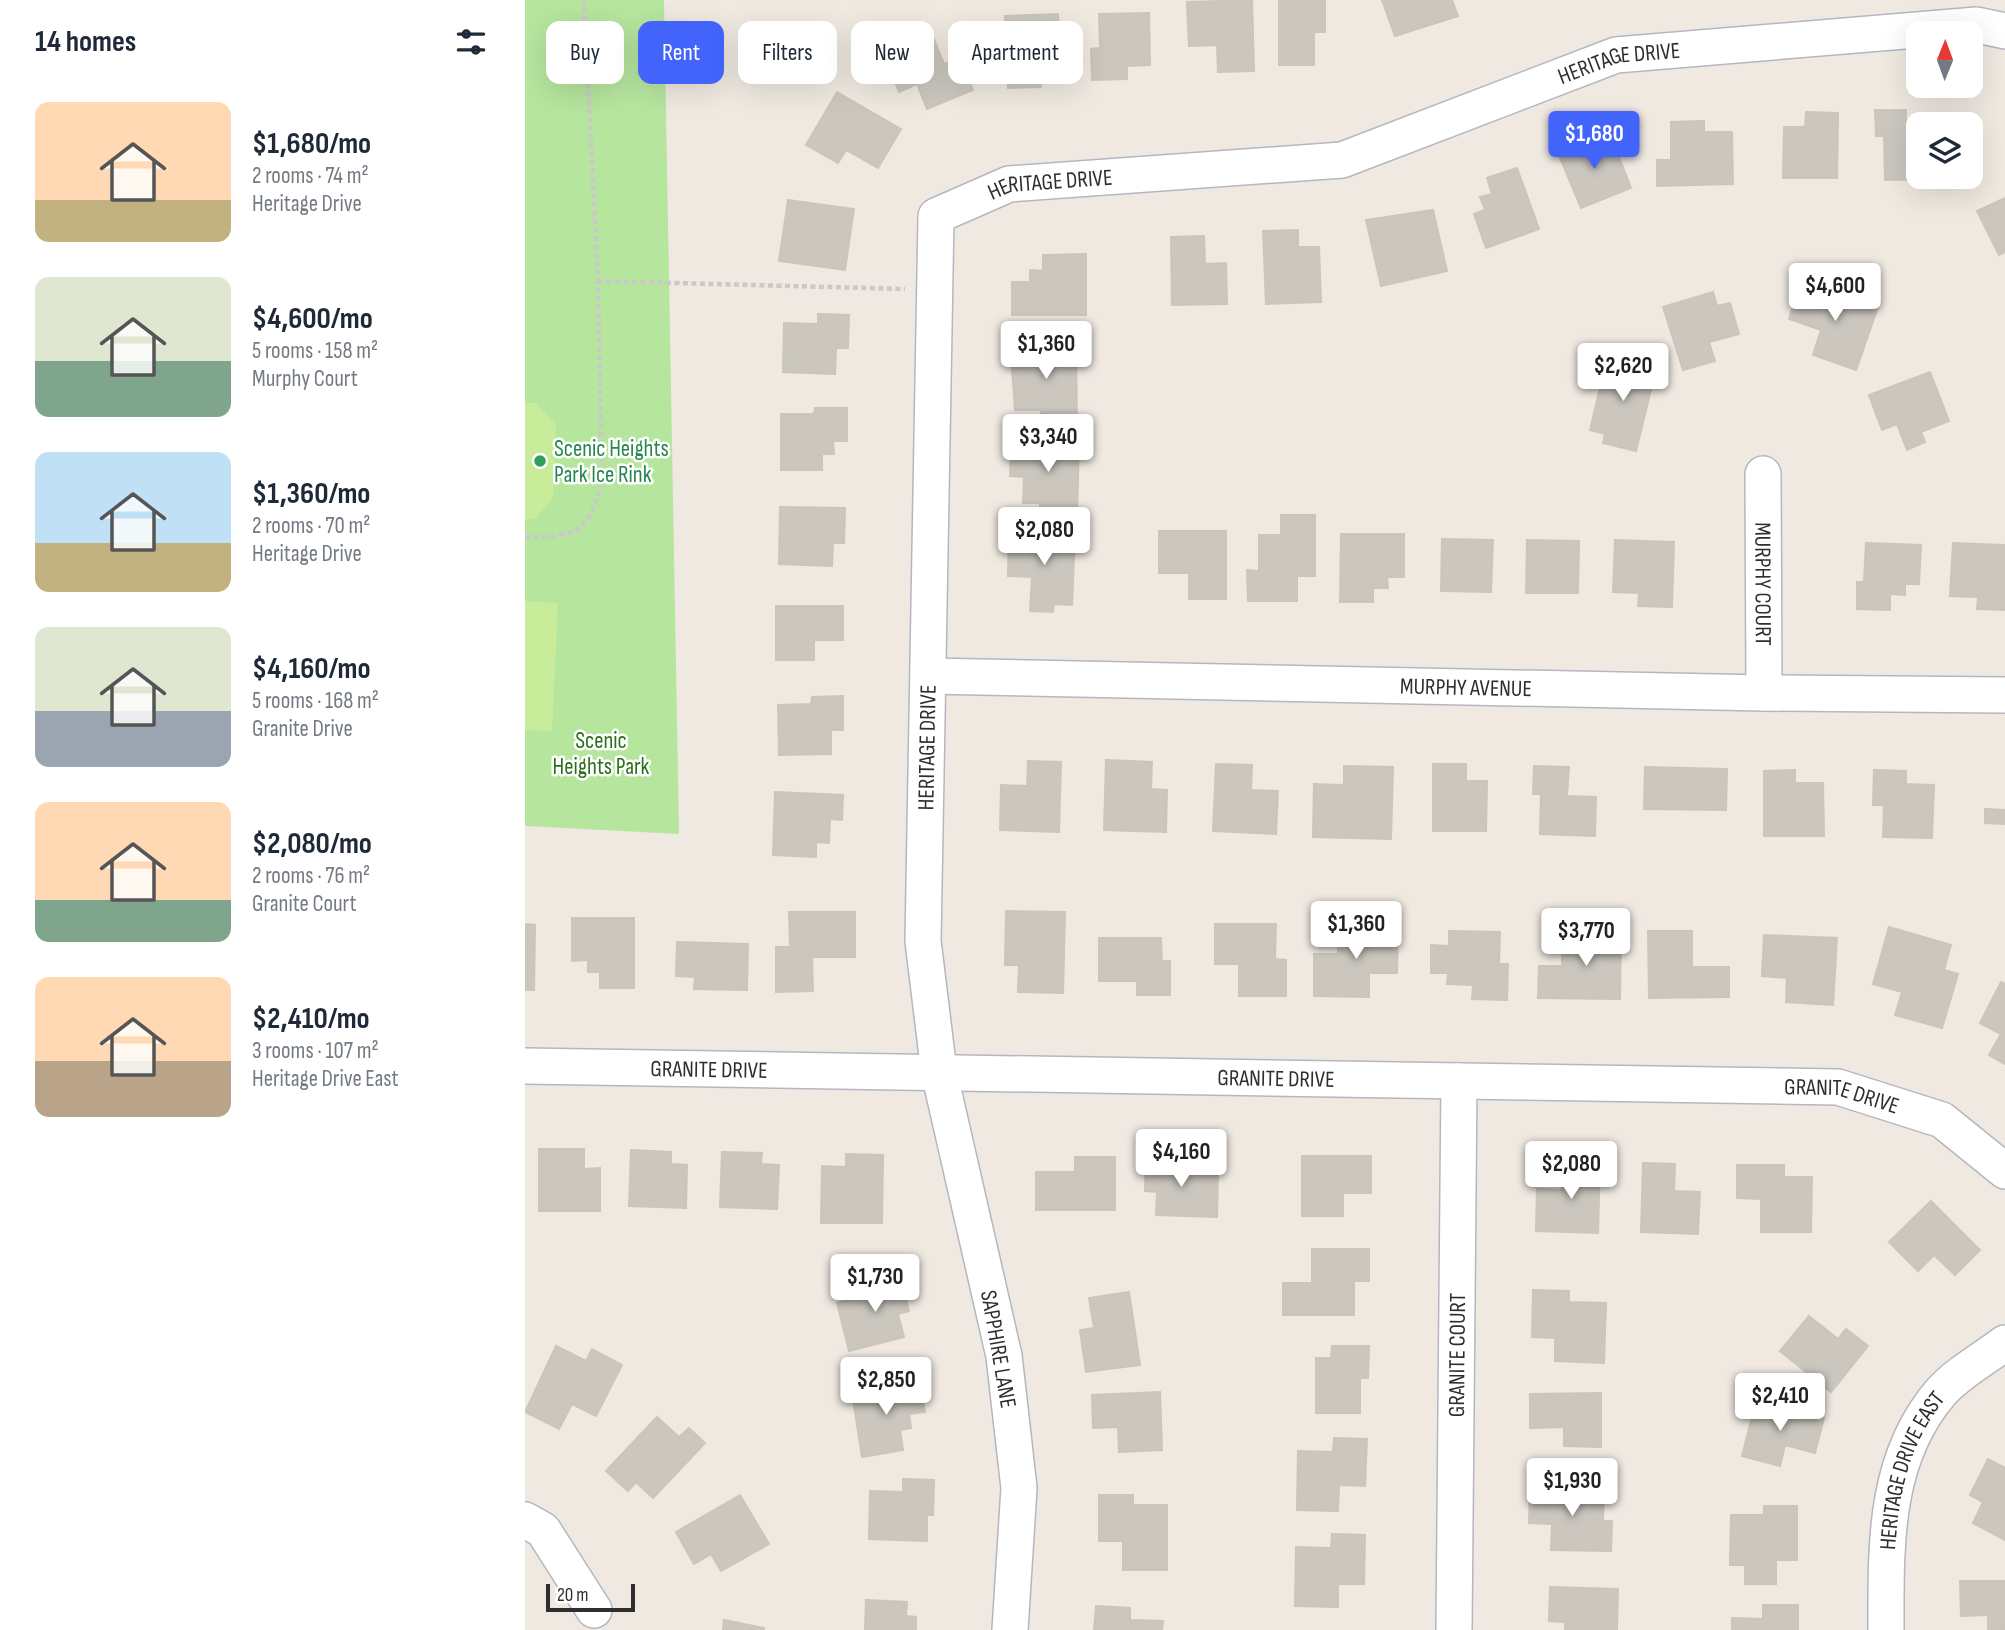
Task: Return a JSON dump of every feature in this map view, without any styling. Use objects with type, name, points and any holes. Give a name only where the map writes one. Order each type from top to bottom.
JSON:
[{"type":"street","name":"HERITAGE DRIVE","points":[[939,1072],[923,941],[936,216],[1009,184],[1342,160],[1616,55],[1977,25],[2005,31]]},
{"type":"street","name":"MURPHY COURT","points":[[1763,474],[1765,693]]},
{"type":"street","name":"MURPHY AVENUE","points":[[929,676],[1765,693],[2005,695]]},
{"type":"street","name":"GRANITE DRIVE","points":[[525,1066],[1838,1087],[1942,1120],[2005,1171]]},
{"type":"street","name":"SAPPHIRE LANE","points":[[939,1072],[1004,1356],[1019,1488],[1010,1630]]},
{"type":"street","name":"GRANITE COURT","points":[[1454,1630],[1459,1081]]},
{"type":"street","name":"HERITAGE DRIVE EAST","points":[[1886,1630],[1887,1526],[1906,1447],[1942,1391],[2005,1343]]},
{"type":"street","points":[[525,1521],[543,1530],[594,1610]]},
{"type":"path","points":[[525,537],[563,537],[581,527],[595,508],[602,481],[598,281],[584,0]]},
{"type":"path","points":[[598,281],[936,289]]},
{"type":"green space","name":"Scenic Heights Park","points":[[525,0],[664,0],[664,21],[638,21],[638,84],[666,84],[679,834],[525,826]]},
{"type":"green space","name":"Scenic Heights Park Ice Rink","points":[[525,403],[536,403],[556,424],[553,498],[535,519],[525,519]]},
{"type":"green space","points":[[525,601],[558,603],[552,731],[525,730]]},
{"type":"building","points":[[1252,0],[1254,71],[1218,72],[1217,45],[1189,46],[1187,2]]},
{"type":"building","points":[[1279,0],[1325,0],[1325,32],[1314,32],[1314,65],[1279,65]]},
{"type":"building","points":[[1382,0],[1452,0],[1458,16],[1395,36]]},
{"type":"building","points":[[1149,13],[1150,65],[1127,66],[1127,79],[1092,80],[1091,49],[1100,48],[1099,14]]},
{"type":"building","points":[[1058,14],[1058,21],[1005,21],[1005,16]]},
{"type":"building","points":[[934,40],[944,64],[948,62],[948,84],[971,84],[973,90],[927,109],[917,84],[934,84]]},
{"type":"building","points":[[896,84],[917,84],[899,92]]},
{"type":"building","points":[[1008,84],[1041,84],[1041,87],[1008,88]]},
{"type":"building","points":[[837,92],[901,129],[878,168],[846,150],[838,163],[806,145]]},
{"type":"building","points":[[1875,110],[1906,110],[1906,180],[1885,180],[1884,136],[1876,136]]},
{"type":"building","points":[[1806,112],[1838,113],[1837,178],[1783,178],[1784,127],[1805,127]]},
{"type":"building","points":[[1704,121],[1704,132],[1732,132],[1733,184],[1657,186],[1657,160],[1671,160],[1671,122]]},
{"type":"building","points":[[1581,138],[1586,149],[1612,139],[1631,188],[1581,208],[1556,148]]},
{"type":"building","points":[[1517,168],[1539,229],[1486,248],[1474,214],[1485,210],[1480,197],[1492,194],[1487,178]]},
{"type":"building","points":[[2005,198],[2005,252],[1999,255],[1977,211]]},
{"type":"building","points":[[788,200],[854,209],[845,270],[779,261]]},
{"type":"building","points":[[1433,210],[1447,271],[1381,286],[1366,220]]},
{"type":"building","points":[[1298,230],[1298,247],[1319,247],[1321,302],[1266,304],[1263,231]]},
{"type":"building","points":[[1204,236],[1205,264],[1226,263],[1227,304],[1172,305],[1171,237]]},
{"type":"building","points":[[1086,254],[1086,315],[1012,315],[1012,282],[1030,282],[1030,270],[1043,271],[1043,255]]},
{"type":"building","points":[[1802,280],[1878,307],[1856,370],[1813,355],[1821,330],[1789,319]]},
{"type":"building","points":[[1713,292],[1717,306],[1730,303],[1739,334],[1709,342],[1715,361],[1683,370],[1663,307]]},
{"type":"building","points":[[818,314],[849,315],[848,348],[836,348],[835,374],[783,372],[784,323],[818,324]]},
{"type":"building","points":[[1010,343],[1076,343],[1077,425],[1041,425],[1041,410],[1015,410]]},
{"type":"building","points":[[1607,358],[1656,369],[1636,451],[1603,443],[1605,434],[1590,430]]},
{"type":"building","points":[[1930,372],[1949,421],[1921,432],[1925,442],[1907,450],[1897,424],[1882,430],[1869,395]]},
{"type":"building","points":[[815,408],[847,408],[847,441],[833,441],[834,454],[822,454],[822,470],[781,470],[781,414],[814,414]]},
{"type":"building","points":[[1011,440],[1079,442],[1077,514],[1040,513],[1040,503],[1023,503],[1024,477],[1010,476]]},
{"type":"building","points":[[780,507],[845,508],[844,543],[833,543],[832,566],[779,564]]},
{"type":"building","points":[[1281,515],[1315,515],[1315,576],[1297,576],[1297,601],[1248,601],[1247,570],[1259,571],[1259,535],[1281,535]]},
{"type":"building","points":[[1159,531],[1226,531],[1226,599],[1189,599],[1189,573],[1159,573]]},
{"type":"building","points":[[1009,532],[1075,535],[1072,605],[1054,604],[1053,612],[1030,611],[1032,577],[1008,576]]},
{"type":"building","points":[[1341,534],[1404,534],[1404,577],[1387,577],[1388,588],[1373,588],[1373,602],[1340,602]]},
{"type":"building","points":[[1442,539],[1493,540],[1491,592],[1441,591]]},
{"type":"building","points":[[1527,540],[1579,541],[1578,593],[1526,593]]},
{"type":"building","points":[[1615,540],[1674,542],[1672,607],[1638,606],[1639,593],[1613,592]]},
{"type":"building","points":[[1866,543],[1921,545],[1919,584],[1905,584],[1905,595],[1890,594],[1890,610],[1857,609],[1857,582],[1864,582]]},
{"type":"building","points":[[1953,543],[2005,545],[2005,610],[1977,609],[1978,597],[1950,596]]},
{"type":"building","points":[[776,606],[843,606],[843,640],[814,640],[814,660],[776,660]]},
{"type":"building","points":[[843,696],[843,730],[831,730],[831,754],[779,755],[778,705],[811,704],[812,697]]},
{"type":"building","points":[[1106,760],[1152,762],[1151,789],[1167,790],[1166,832],[1104,830]]},
{"type":"building","points":[[1028,761],[1061,762],[1059,832],[1000,830],[1001,785],[1027,786]]},
{"type":"building","points":[[1216,764],[1252,765],[1251,790],[1278,791],[1276,834],[1213,831]]},
{"type":"building","points":[[1433,764],[1466,764],[1466,781],[1487,781],[1486,831],[1433,831]]},
{"type":"building","points":[[1344,766],[1393,767],[1391,839],[1313,837],[1314,784],[1344,785]]},
{"type":"building","points":[[1534,766],[1569,767],[1567,796],[1596,797],[1595,836],[1540,834],[1541,794],[1533,794]]},
{"type":"building","points":[[1645,767],[1727,769],[1726,810],[1644,809]]},
{"type":"building","points":[[1795,770],[1795,783],[1823,783],[1824,836],[1764,836],[1764,771]]},
{"type":"building","points":[[1874,770],[1906,771],[1906,784],[1934,785],[1932,838],[1883,837],[1884,805],[1873,805]]},
{"type":"building","points":[[775,792],[843,795],[842,820],[830,819],[829,843],[816,842],[816,857],[773,855]]},
{"type":"building","points":[[1985,809],[2005,810],[2005,824],[1985,823]]},
{"type":"building","points":[[1006,911],[1065,912],[1063,993],[1018,992],[1019,965],[1005,965]]},
{"type":"building","points":[[789,912],[855,912],[855,957],[812,957],[813,991],[776,992],[776,947],[790,947]]},
{"type":"building","points":[[572,918],[634,918],[634,988],[600,988],[600,972],[588,972],[588,960],[572,961]]},
{"type":"building","points":[[525,924],[535,925],[534,990],[525,990]]},
{"type":"building","points":[[1215,924],[1276,924],[1275,959],[1286,960],[1286,996],[1239,996],[1239,964],[1215,964]]},
{"type":"building","points":[[1338,927],[1398,927],[1397,973],[1369,973],[1369,997],[1314,996],[1314,954],[1338,954]]},
{"type":"building","points":[[1889,927],[1951,945],[1944,970],[1958,974],[1942,1028],[1895,1015],[1902,992],[1873,984]]},
{"type":"building","points":[[1575,930],[1621,930],[1620,999],[1538,998],[1539,966],[1562,966],[1562,947],[1575,947]]},
{"type":"building","points":[[1449,931],[1500,932],[1499,964],[1508,964],[1507,1000],[1472,999],[1473,985],[1447,984],[1448,973],[1431,973],[1431,945],[1449,946]]},
{"type":"building","points":[[1648,931],[1692,931],[1692,967],[1729,967],[1729,997],[1649,998]]},
{"type":"building","points":[[1764,935],[1837,938],[1833,1005],[1786,1002],[1787,978],[1762,976]]},
{"type":"building","points":[[1099,938],[1161,938],[1162,961],[1170,961],[1170,995],[1137,995],[1137,981],[1099,981]]},
{"type":"building","points":[[677,942],[748,944],[747,990],[694,989],[695,977],[676,976]]},
{"type":"building","points":[[2001,982],[2005,984],[2005,1064],[1989,1055],[2001,1034],[1980,1023]]},
{"type":"building","points":[[539,1149],[584,1149],[584,1169],[600,1168],[600,1211],[539,1211]]},
{"type":"building","points":[[631,1150],[671,1152],[671,1164],[687,1165],[686,1208],[629,1206]]},
{"type":"building","points":[[722,1152],[762,1153],[761,1164],[779,1165],[777,1209],[720,1207]]},
{"type":"building","points":[[846,1154],[883,1155],[882,1223],[821,1223],[822,1166],[846,1167]]},
{"type":"building","points":[[1146,1156],[1180,1157],[1180,1174],[1218,1175],[1217,1217],[1156,1215],[1157,1192],[1145,1191]]},
{"type":"building","points":[[1302,1156],[1371,1156],[1371,1193],[1343,1193],[1343,1216],[1302,1216]]},
{"type":"building","points":[[1075,1157],[1115,1157],[1115,1210],[1036,1210],[1036,1172],[1075,1172]]},
{"type":"building","points":[[1563,1162],[1600,1162],[1598,1233],[1536,1231],[1537,1189],[1562,1190]]},
{"type":"building","points":[[1643,1163],[1675,1164],[1674,1191],[1700,1192],[1698,1234],[1641,1232]]},
{"type":"building","points":[[1737,1165],[1784,1165],[1784,1177],[1812,1177],[1811,1232],[1761,1232],[1761,1199],[1737,1198]]},
{"type":"building","points":[[1931,1201],[1980,1250],[1955,1275],[1934,1255],[1918,1271],[1889,1242]]},
{"type":"building","points":[[1312,1249],[1369,1249],[1369,1281],[1354,1281],[1354,1315],[1283,1315],[1283,1283],[1312,1283]]},
{"type":"building","points":[[899,1274],[909,1311],[898,1314],[904,1337],[849,1351],[837,1303],[869,1295],[865,1283]]},
{"type":"building","points":[[1533,1290],[1569,1291],[1569,1302],[1606,1303],[1604,1363],[1555,1361],[1555,1338],[1532,1337]]},
{"type":"building","points":[[1129,1292],[1140,1365],[1086,1372],[1080,1330],[1094,1328],[1089,1298]]},
{"type":"building","points":[[1809,1316],[1838,1339],[1846,1329],[1868,1346],[1831,1392],[1780,1351]]},
{"type":"building","points":[[556,1346],[586,1361],[592,1349],[622,1365],[596,1416],[572,1404],[559,1429],[525,1412]]},
{"type":"building","points":[[1332,1346],[1369,1346],[1368,1378],[1360,1378],[1360,1413],[1316,1413],[1316,1358],[1331,1358]]},
{"type":"building","points":[[920,1383],[925,1412],[909,1414],[911,1428],[900,1430],[903,1450],[862,1457],[852,1393]]},
{"type":"building","points":[[1160,1392],[1162,1450],[1119,1452],[1118,1427],[1093,1428],[1092,1395]]},
{"type":"building","points":[[1601,1393],[1601,1447],[1564,1446],[1564,1427],[1530,1428],[1530,1394]]},
{"type":"building","points":[[1756,1401],[1824,1418],[1815,1453],[1785,1445],[1780,1466],[1742,1456]]},
{"type":"building","points":[[657,1417],[679,1437],[689,1428],[705,1443],[653,1498],[636,1482],[628,1491],[606,1471]]},
{"type":"building","points":[[1334,1438],[1367,1439],[1365,1486],[1339,1485],[1338,1511],[1297,1510],[1298,1451],[1333,1452]]},
{"type":"building","points":[[1988,1459],[2005,1468],[2005,1540],[1973,1523],[1983,1502],[1970,1495]]},
{"type":"building","points":[[903,1479],[934,1480],[933,1515],[927,1515],[927,1541],[869,1539],[870,1491],[903,1492]]},
{"type":"building","points":[[1530,1488],[1604,1491],[1603,1521],[1612,1521],[1611,1551],[1551,1550],[1552,1524],[1529,1523]]},
{"type":"building","points":[[740,1495],[769,1544],[721,1571],[711,1554],[694,1564],[676,1532]]},
{"type":"building","points":[[1099,1495],[1133,1495],[1133,1505],[1167,1505],[1167,1570],[1123,1570],[1123,1541],[1099,1541]]},
{"type":"building","points":[[1764,1506],[1797,1506],[1797,1560],[1776,1560],[1776,1584],[1745,1584],[1745,1565],[1730,1565],[1731,1515],[1764,1515]]},
{"type":"building","points":[[1332,1534],[1365,1535],[1364,1584],[1338,1584],[1338,1607],[1295,1606],[1296,1547],[1331,1548]]},
{"type":"building","points":[[1960,1581],[2005,1581],[2005,1630],[1988,1630],[1988,1615],[1961,1616]]},
{"type":"building","points":[[1550,1587],[1618,1589],[1617,1630],[1565,1630],[1565,1622],[1549,1621]]},
{"type":"building","points":[[866,1600],[907,1602],[906,1616],[916,1617],[916,1630],[865,1630]]},
{"type":"building","points":[[1763,1605],[1798,1605],[1798,1630],[1732,1630],[1732,1618],[1763,1619]]},
{"type":"building","points":[[1096,1606],[1130,1608],[1130,1620],[1163,1621],[1162,1630],[1094,1630]]},
{"type":"building","points":[[724,1620],[764,1628],[764,1630],[723,1630]]},
{"type":"place","name":"Scenic Heights Park Ice Rink","points":[[540,461]]}]
